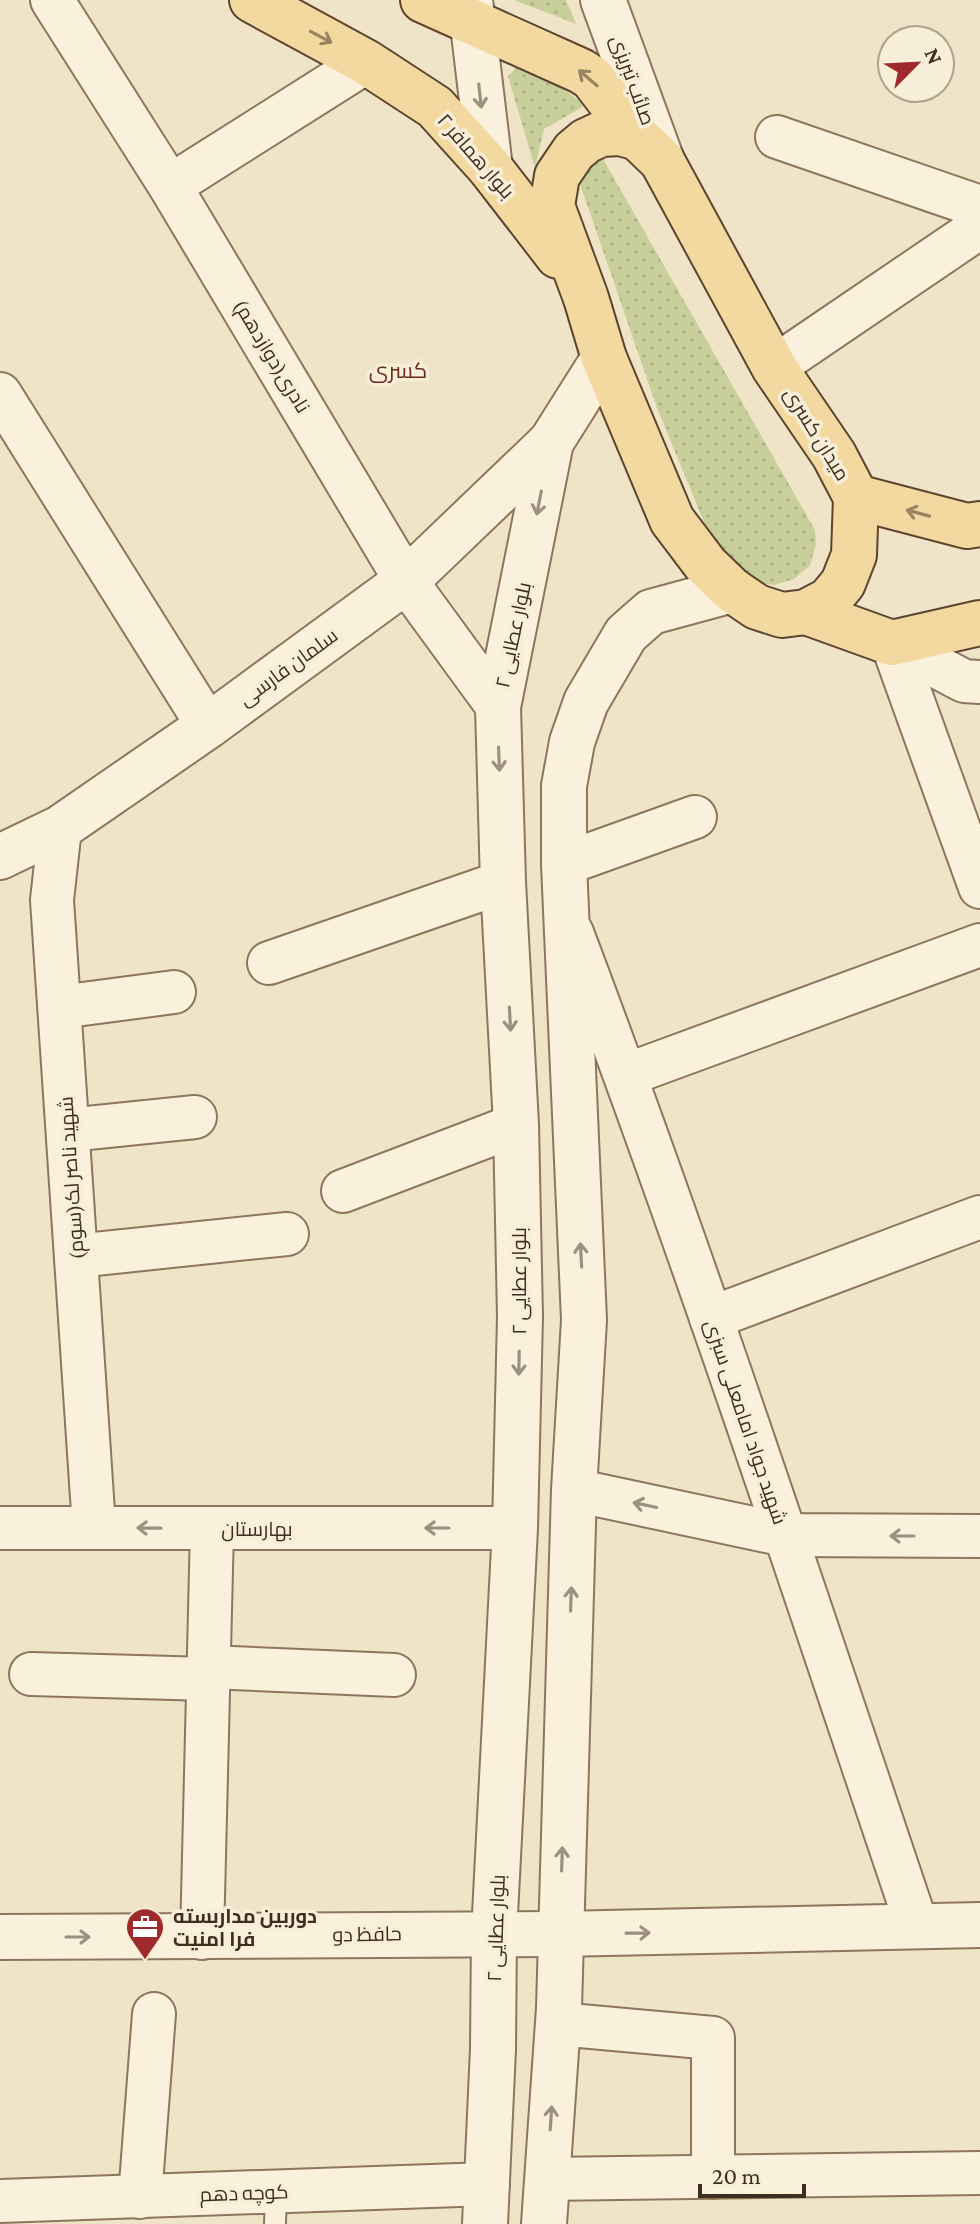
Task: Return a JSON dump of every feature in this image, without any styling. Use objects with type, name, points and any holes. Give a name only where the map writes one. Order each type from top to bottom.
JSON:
[{"type":"main road","name":"بلوار همافر ۲","points":[[252,0],[366,62],[435,107],[546,237],[586,298]]},
{"type":"main road","points":[[423,0],[471,12],[592,78],[650,149]]},
{"type":"main road","points":[[650,149],[620,133],[601,134],[586,141],[574,151],[557,176],[552,206],[604,358],[672,520],[706,565],[732,590],[757,607],[782,615],[806,612],[892,643],[980,623]]},
{"type":"main road","name":"میدان کسری","points":[[650,149],[774,367],[834,455],[856,497],[854,555],[843,583],[829,600],[806,612]]},
{"type":"main road","points":[[856,497],[967,526],[980,524]]},
{"type":"street","name":"نادری(دوازدهم)","points":[[52,0],[170,186],[406,581],[498,707]]},
{"type":"street","name":"صائب تبریزی","points":[[603,0],[650,149]]},
{"type":"street","points":[[471,12],[490,168]]},
{"type":"street","points":[[170,186],[366,62]]},
{"type":"street","points":[[777,137],[980,207]]},
{"type":"street","points":[[774,367],[980,227]]},
{"type":"street","name":"بلوار عطایی ۲","points":[[486,2204],[494,1934],[515,1528],[520,1317],[516,1125],[503,882],[498,707],[551,442],[604,358]]},
{"type":"street","points":[[0,394],[208,726]]},
{"type":"street","name":"سلمان فارسی","points":[[4,848],[60,828],[208,726],[406,581],[551,442]]},
{"type":"street","points":[[544,2224],[556,2043],[574,1490],[584,1320],[564,864],[564,786],[572,742],[586,702],[626,634],[651,612],[732,590]]},
{"type":"street","points":[[892,643],[964,681],[980,682]]},
{"type":"street","points":[[892,643],[980,887]]},
{"type":"street","points":[[564,864],[695,817]]},
{"type":"street","name":"شهید ناصر لک(سوم)","points":[[60,828],[52,900],[94,1527]]},
{"type":"street","points":[[269,963],[503,882]]},
{"type":"street","name":"شهید جواد امامعلی سبزی","points":[[567,920],[626,1075],[711,1318],[917,1926]]},
{"type":"street","points":[[626,1075],[980,945]]},
{"type":"street","points":[[60,1007],[174,992]]},
{"type":"street","points":[[68,1130],[195,1117]]},
{"type":"street","points":[[343,1191],[516,1125]]},
{"type":"street","points":[[711,1318],[980,1217]]},
{"type":"street","points":[[76,1256],[287,1234]]},
{"type":"street","points":[[520,1317],[584,1320]]},
{"type":"street","points":[[574,1490],[785,1535],[980,1536]]},
{"type":"street","name":"بهارستان","points":[[0,1528],[515,1528]]},
{"type":"street","points":[[202,1938],[212,1529]]},
{"type":"street","points":[[31,1674],[394,1675]]},
{"type":"street","points":[[560,1934],[980,1925]]},
{"type":"street","points":[[415,1933],[466,1958],[493,2036],[514,2024],[535,2026],[556,2043],[713,2038],[713,2177]]},
{"type":"street","name":"حافظ دو","points":[[0,1937],[560,1934]]},
{"type":"street","points":[[140,2197],[154,2014]]},
{"type":"street","points":[[547,2179],[980,2173]]},
{"type":"street","name":"کوچه دهم","points":[[12,2209],[140,2197],[276,2208],[486,2204]]},
{"type":"green space","points":[[514,0],[566,0],[576,24]]},
{"type":"green space","points":[[523,61],[586,105],[544,129],[535,168],[508,76]]},
{"type":"green space","points":[[603,159],[815,530],[816,544],[810,565],[794,579],[774,585],[755,583],[713,544],[657,408],[576,172]]},
{"type":"place","name":"دوربین مداربسته فرا امنیت","points":[[145,1961]]},
{"type":"district","name":"کسری","points":[[398,370]]}]
